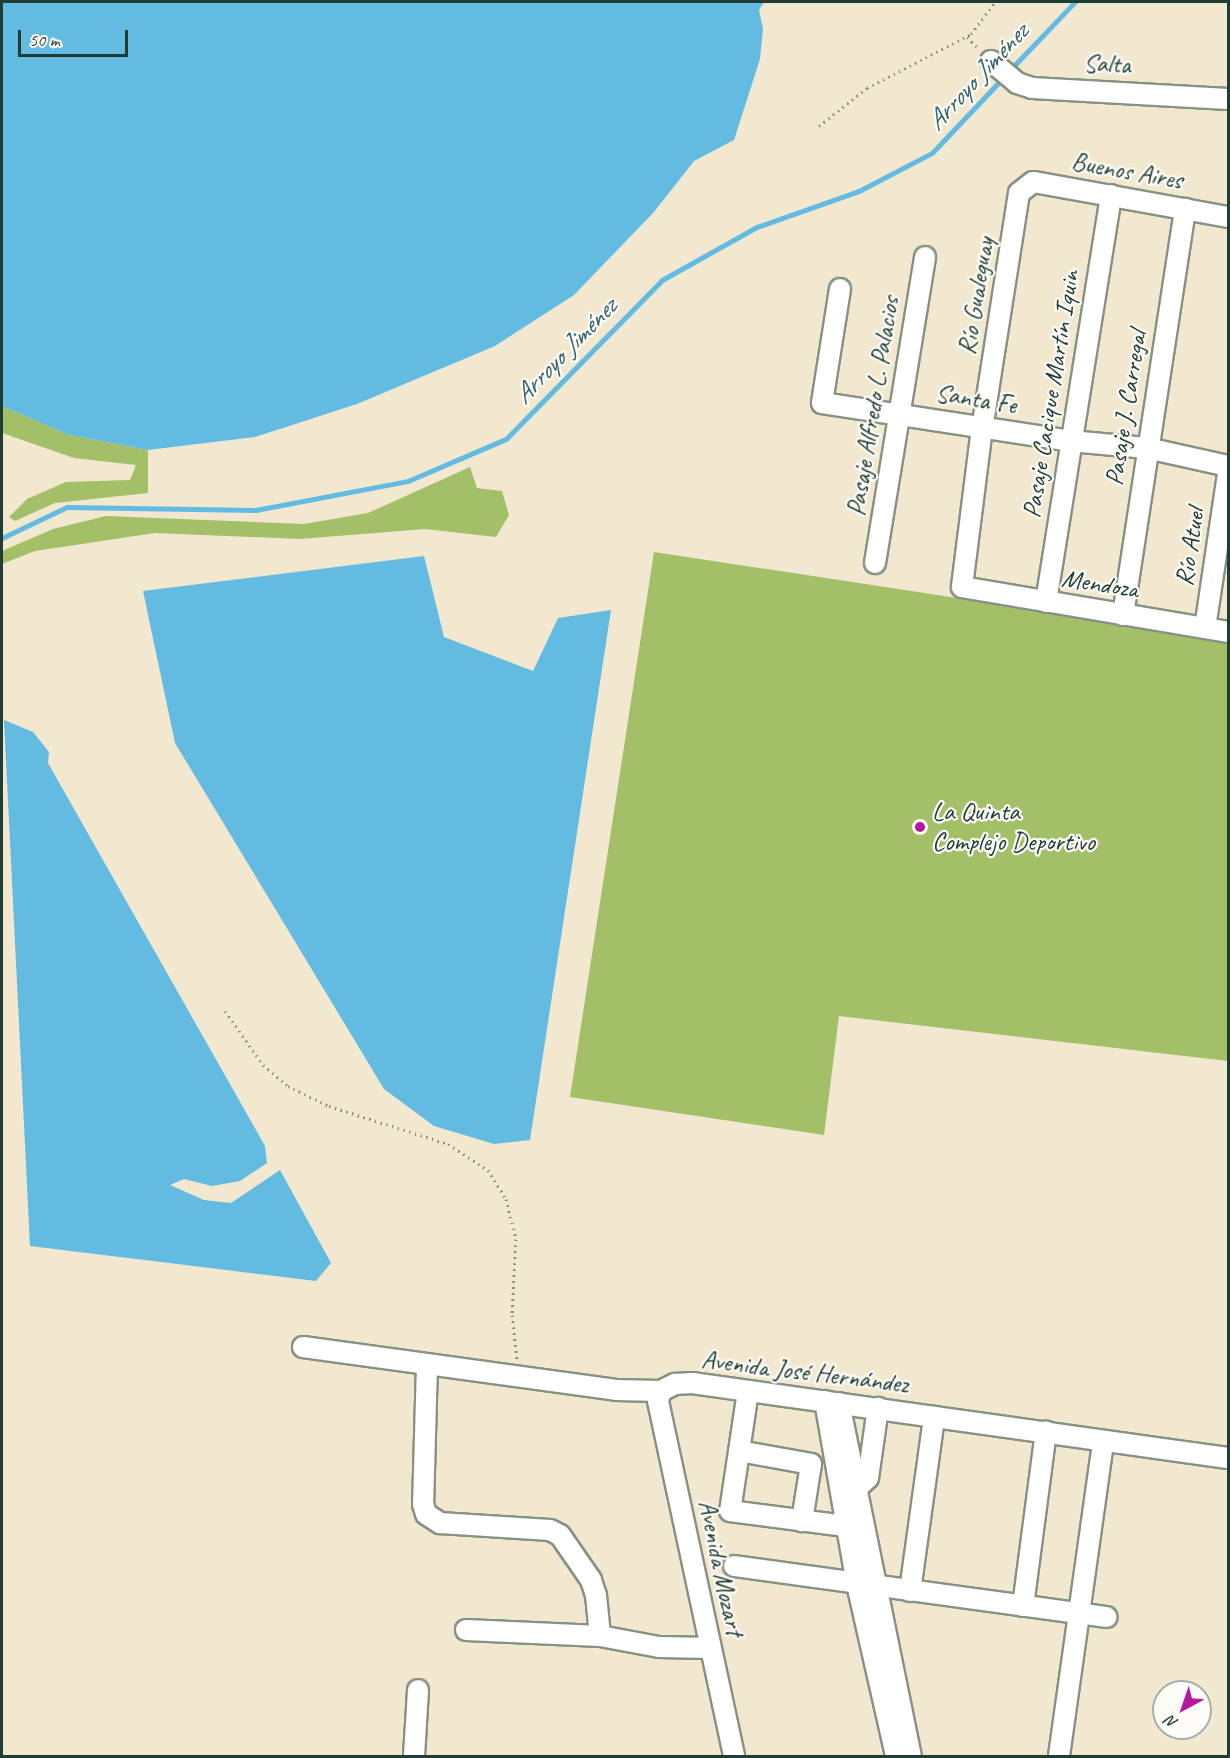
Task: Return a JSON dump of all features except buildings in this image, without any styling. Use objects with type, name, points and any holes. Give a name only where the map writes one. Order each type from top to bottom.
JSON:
[{"type":"street","name":"Salta","points":[[992,61],[1017,83],[1032,88],[1228,99]]},
{"type":"street","name":"Buenos Aires","points":[[1019,193],[1034,182],[1228,217]]},
{"type":"street","name":"Río Gualeguay","points":[[963,587],[982,428],[1019,193]]},
{"type":"street","name":"Pasaje Cacique Martín Iquin","points":[[1046,602],[1111,195]]},
{"type":"street","name":"Pasaje J. Carregal","points":[[1123,615],[1185,209]]},
{"type":"street","name":"Pasaje Alfredo L. Palacios","points":[[875,563],[925,257]]},
{"type":"street","name":"Santa Fe","points":[[840,289],[822,403],[1070,441],[1147,448],[1228,466]]},
{"type":"street","name":"Río Atuel","points":[[1205,628],[1228,474]]},
{"type":"street","name":"Mendoza","points":[[963,587],[1228,632]]},
{"type":"street","name":"Avenida José Hernández","points":[[303,1347],[616,1390],[661,1391],[675,1384],[692,1383],[1228,1458]]},
{"type":"street","points":[[427,1364],[423,1504],[426,1514],[440,1523],[550,1530],[560,1535],[594,1587],[600,1636]]},
{"type":"street","name":"Avenida Mozart","points":[[661,1391],[658,1401],[734,1756]]},
{"type":"street","points":[[748,1391],[730,1511],[845,1526]]},
{"type":"street","points":[[832,1402],[856,1489],[867,1586],[896,1756]]},
{"type":"street","points":[[832,1402],[845,1526],[867,1586],[911,1756]]},
{"type":"street","points":[[856,1489],[868,1478],[878,1408]]},
{"type":"street","points":[[910,1591],[934,1417]]},
{"type":"street","points":[[1023,1606],[1046,1432]]},
{"type":"street","points":[[1059,1756],[1103,1441]]},
{"type":"street","points":[[739,1451],[811,1464],[802,1521]]},
{"type":"street","points":[[734,1566],[1107,1617]]},
{"type":"street","points":[[465,1630],[600,1636],[658,1647],[710,1648]]},
{"type":"street","points":[[414,1756],[418,1690]]},
{"type":"path","points":[[819,126],[867,88],[971,34],[995,2]]},
{"type":"path","points":[[225,1011],[262,1065],[288,1086],[329,1106],[448,1144],[488,1170],[506,1199],[516,1239],[512,1315],[521,1377]]},
{"type":"green space","points":[[2,406],[69,435],[148,450],[148,493],[55,503],[15,521],[9,517],[27,499],[66,482],[130,480],[136,465],[74,458],[2,433]]},
{"type":"green space","points":[[470,467],[477,488],[502,491],[509,515],[496,537],[425,529],[300,539],[155,533],[35,551],[2,564],[2,551],[53,529],[106,516],[304,524],[368,513]]},
{"type":"green space","name":"La Quinta Complejo Deportivo","points":[[654,552],[1228,639],[1228,1061],[839,1016],[824,1135],[570,1097]]},
{"type":"water","points":[[2,2],[764,2],[759,10],[763,29],[760,59],[734,140],[694,161],[654,212],[574,295],[495,346],[357,404],[255,437],[148,450],[69,435],[2,406]]},
{"type":"water","points":[[424,556],[444,637],[533,671],[558,618],[611,610],[530,1140],[494,1144],[434,1126],[384,1089],[175,743],[143,591]]},
{"type":"water","points":[[4,720],[33,732],[49,752],[48,763],[265,1146],[267,1163],[240,1181],[212,1186],[184,1179],[170,1185],[204,1200],[231,1203],[280,1170],[331,1263],[316,1281],[30,1246]]},
{"type":"waterway","name":"Arroyo Jiménez","points":[[1009,71],[1075,2]]},
{"type":"waterway","name":"Arroyo Jiménez","points":[[2,538],[67,507],[256,510],[408,481],[506,439],[662,280],[757,227],[859,191],[932,153],[1003,78]]},
{"type":"place","name":"La Quinta Complejo Deportivo","points":[[920,827]]}]
